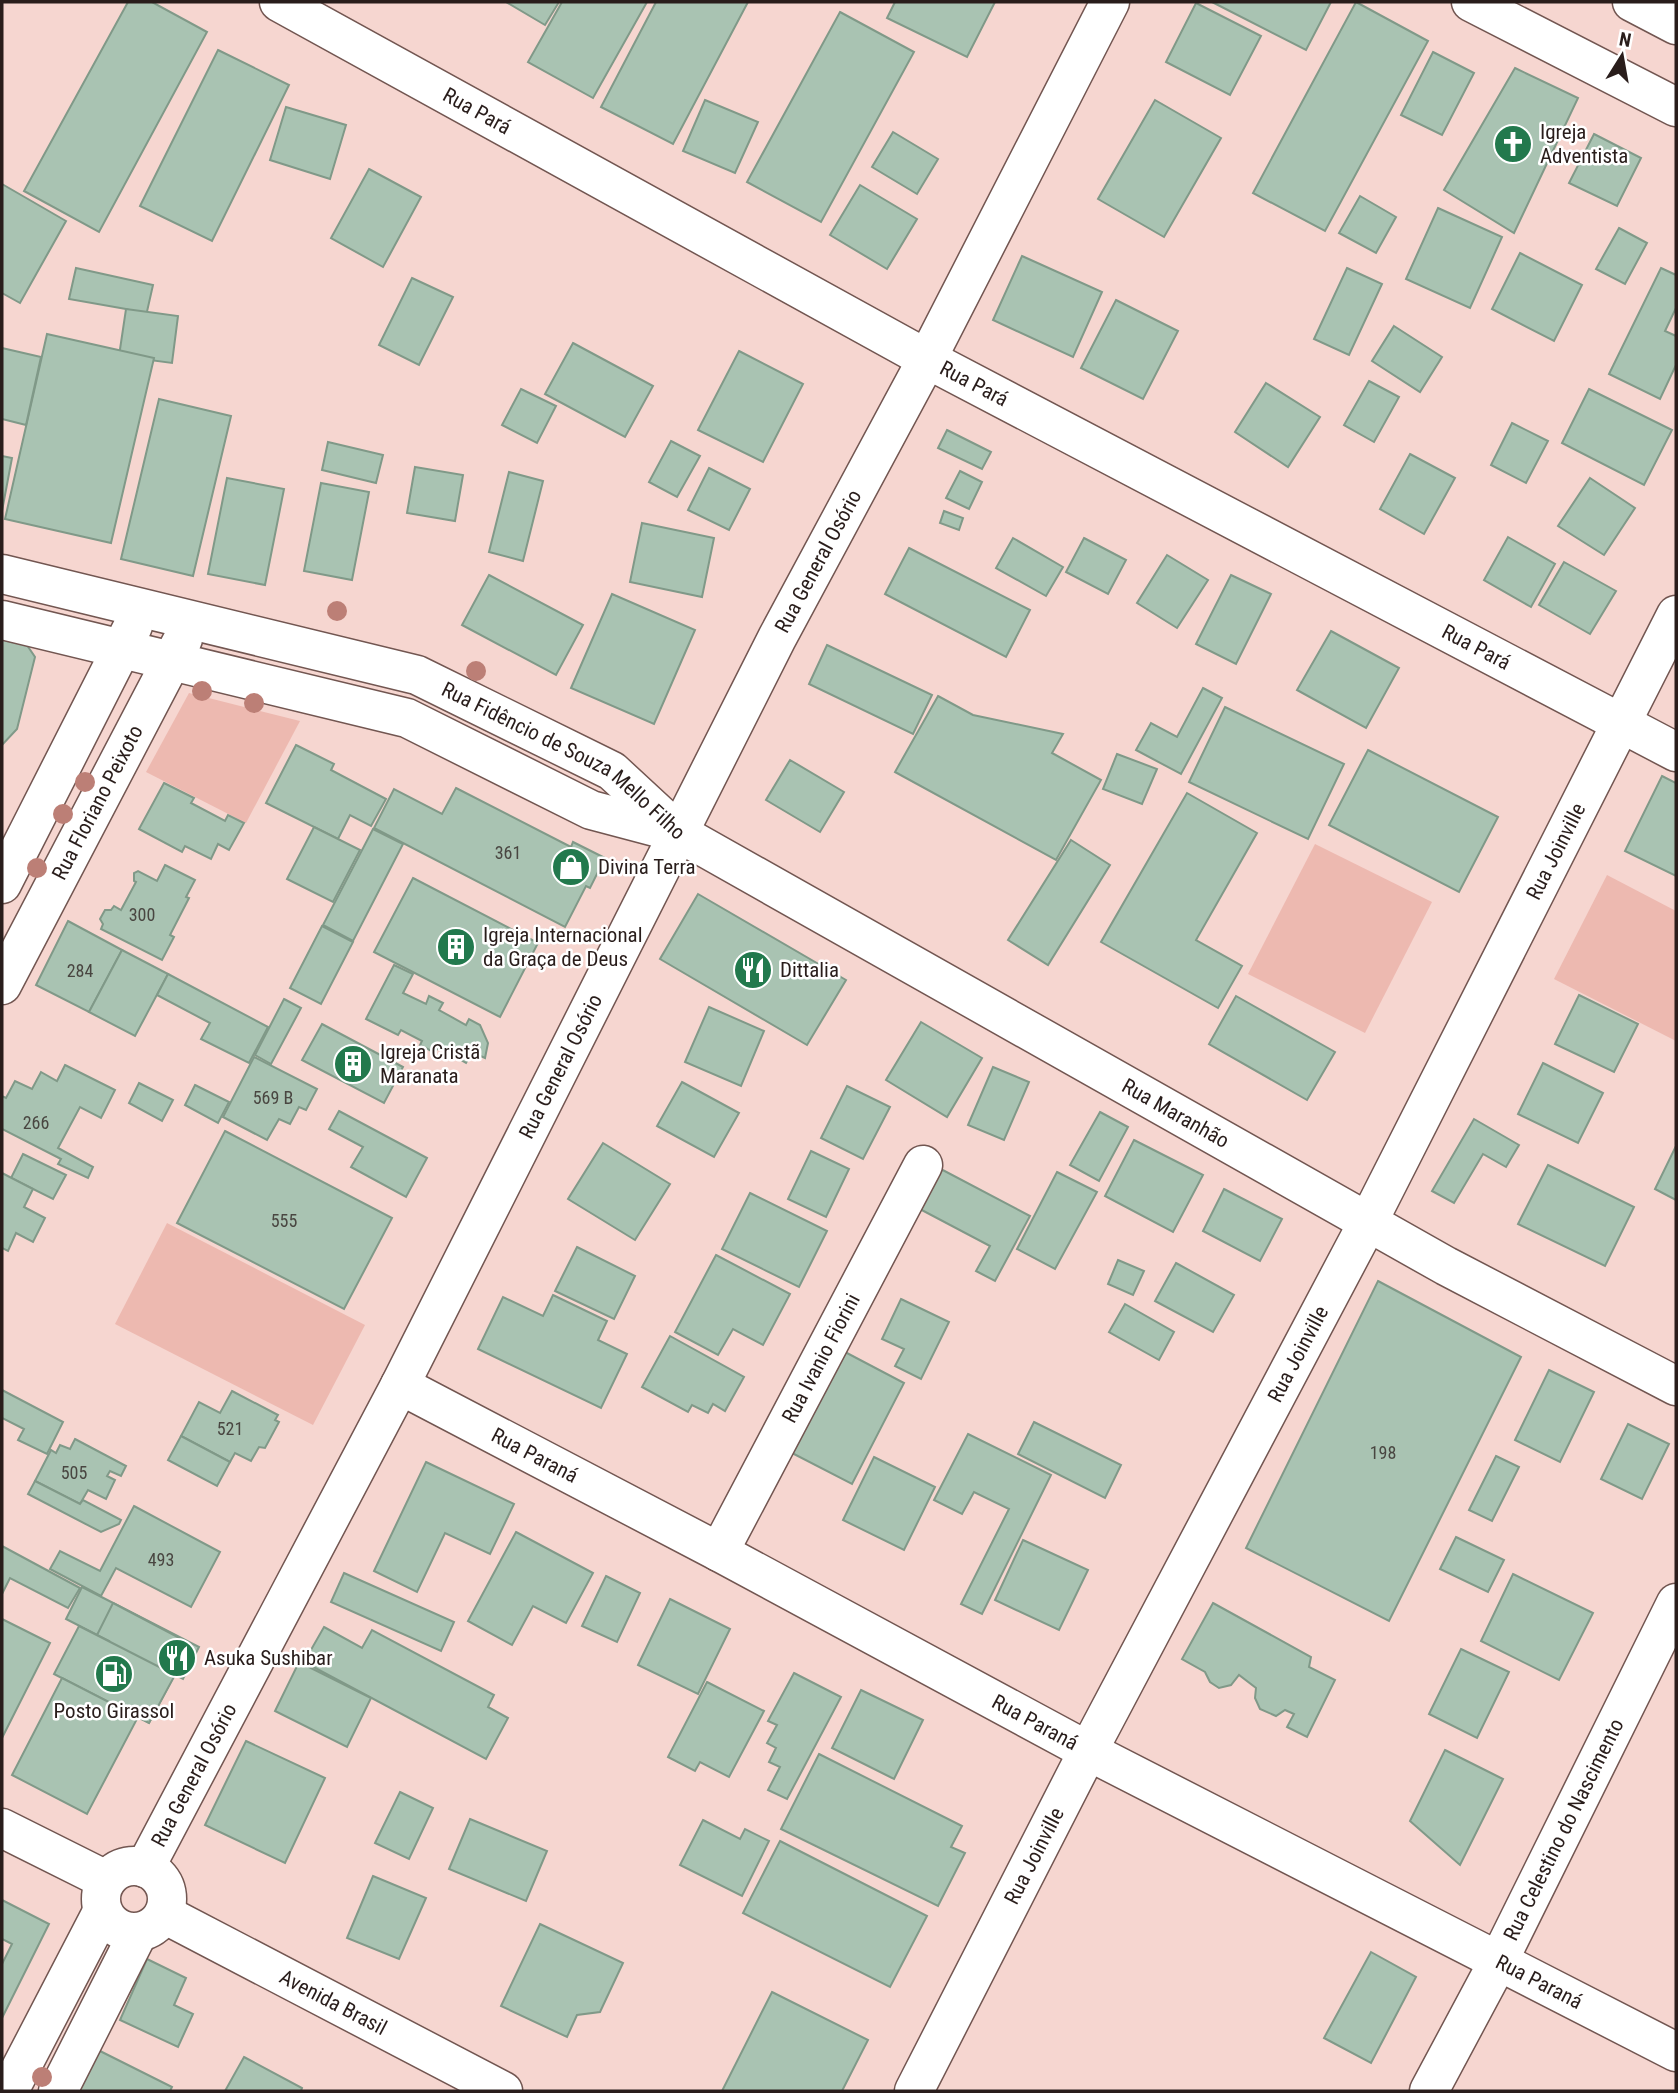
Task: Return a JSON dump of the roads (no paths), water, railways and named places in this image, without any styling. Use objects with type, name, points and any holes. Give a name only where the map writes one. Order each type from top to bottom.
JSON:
[{"type":"street","name":"Rua Pará","points":[[279,2],[927,359],[1676,752]]},
{"type":"street","name":"Rua General Osório","points":[[145,1868],[400,1385],[777,638],[927,359],[1110,2]]},
{"type":"street","points":[[1471,2],[1676,107]]},
{"type":"street","points":[[1632,2],[1676,25]]},
{"type":"street","name":"Rua Fidêncio de Souza Mello Filho","points":[[2,574],[417,675],[612,771],[679,834]]},
{"type":"street","points":[[2,884],[142,608]]},
{"type":"street","name":"Rua Joinville","points":[[914,2091],[1088,1751],[1368,1222],[1676,615]]},
{"type":"street","name":"Rua Fidêncio de Souza Mello Filho","points":[[2,620],[407,718],[591,810],[679,834]]},
{"type":"street","name":"Rua Floriano Peixoto","points":[[2,985],[15,928],[193,621]]},
{"type":"street","points":[[407,718],[417,675]]},
{"type":"street","name":"Rua Maranhão","points":[[679,834],[1446,1266],[1676,1386]]},
{"type":"street","name":"Rua Ivanio Fiorini","points":[[719,1552],[923,1165]]},
{"type":"street","name":"Rua Paraná","points":[[400,1385],[719,1552],[1088,1751],[1676,2052]]},
{"type":"street","name":"Rua Celestino do Nascimento","points":[[1429,2091],[1499,1960],[1676,1603]]},
{"type":"street","points":[[2,1828],[104,1896],[117,1929],[127,1933],[151,1923]]},
{"type":"street","points":[[9,2091],[104,1896],[124,1867],[145,1868],[162,1882],[167,1892],[167,1903],[151,1923],[58,2091]]},
{"type":"street","name":"Avenida Brasil","points":[[151,1923],[503,2091]]},
{"type":"place","name":"Igreja Adventista","points":[[1513,144]]},
{"type":"place","name":"Divina Terra","points":[[571,867]]},
{"type":"place","name":"Igreja Internacional da Graça de Deus","points":[[456,947]]},
{"type":"place","name":"Dittalia","points":[[753,970]]},
{"type":"place","name":"Igreja Cristã Maranata","points":[[353,1064]]},
{"type":"place","name":"Asuka Sushibar","points":[[177,1658]]},
{"type":"place","name":"Posto Girassol","points":[[114,1674]]}]
